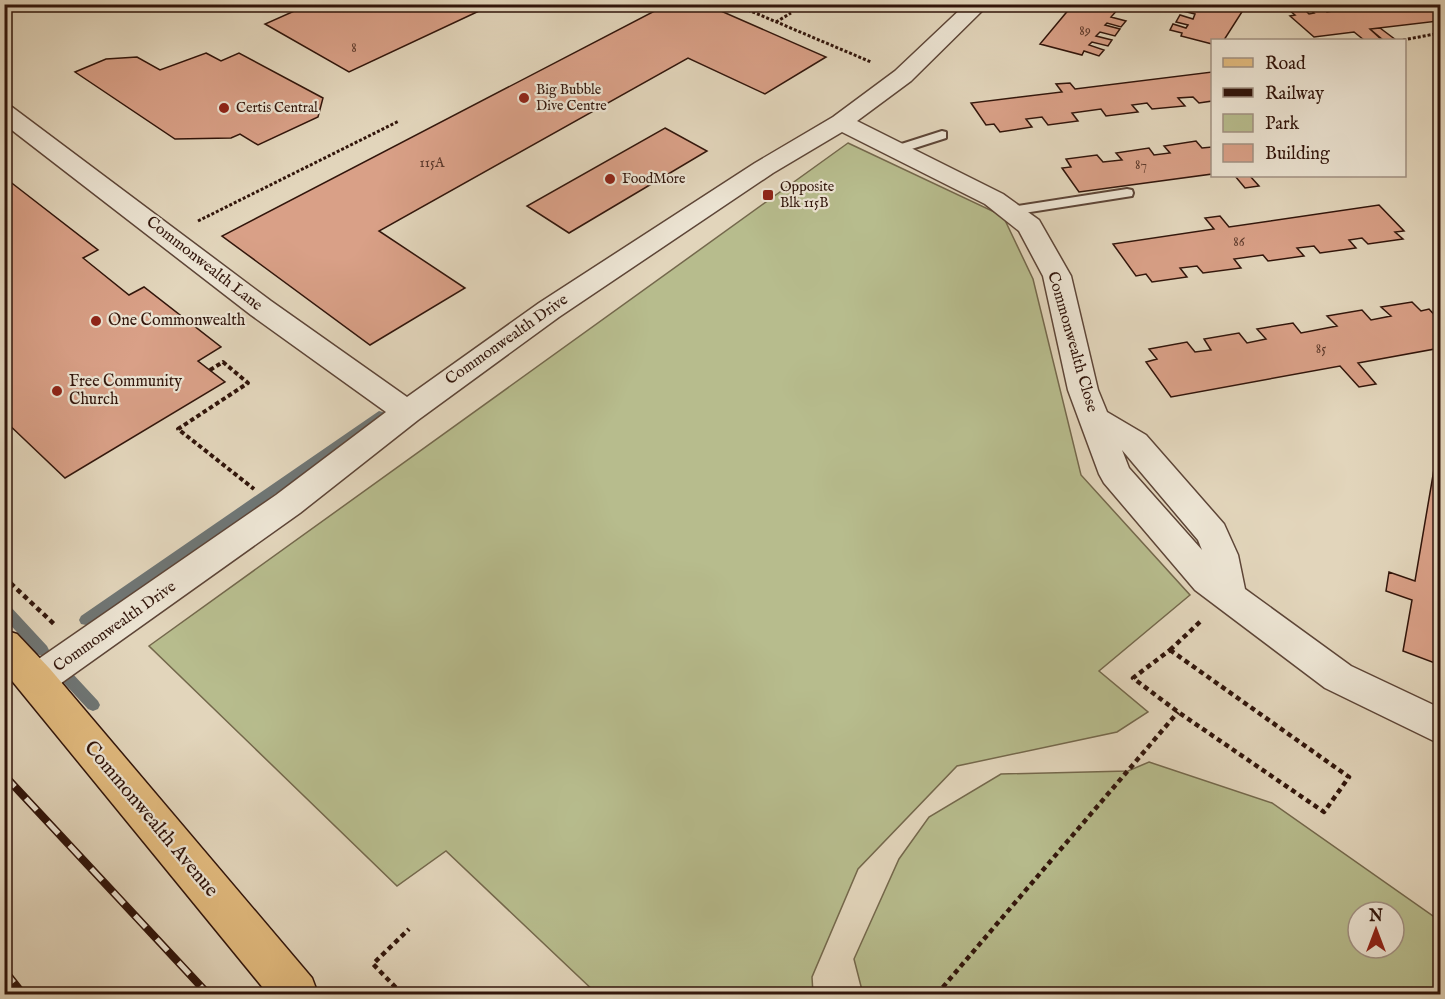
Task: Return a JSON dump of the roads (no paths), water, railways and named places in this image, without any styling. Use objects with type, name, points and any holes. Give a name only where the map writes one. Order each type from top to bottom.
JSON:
[{"type":"main road","name":"Commonwealth Avenue","points":[[4,645],[37,680],[296,994]]},
{"type":"street","name":"Commonwealth Drive","points":[[37,680],[288,504],[407,412],[549,310],[764,168],[841,122],[903,76],[979,4]]},
{"type":"street","name":"Commonwealth Lane","points":[[4,112],[261,308],[407,412]]},
{"type":"street","name":"Commonwealth Close","points":[[841,122],[994,199],[1030,226],[1057,276],[1083,390],[1094,419],[1135,443],[1212,533],[1221,555],[1229,596],[1338,677],[1440,727]]},
{"type":"lane","points":[[896,150],[942,135]]},
{"type":"lane","points":[[1011,211],[1127,193]]},
{"type":"waterway","points":[[86,620],[379,415]]},
{"type":"waterway","points":[[4,609],[42,650]]},
{"type":"waterway","points":[[67,677],[93,705]]},
{"type":"railway","points":[[4,775],[208,994]]},
{"type":"railway","points":[[4,970],[23,994]]},
{"type":"place","name":"Big Bubble Dive Centre","points":[[524,98]]},
{"type":"place","name":"Certis Central","points":[[224,108]]},
{"type":"place","name":"FoodMore","points":[[610,179]]},
{"type":"place","name":"Opposite Blk 115B","points":[[768,195]]},
{"type":"place","name":"One Commonwealth","points":[[96,321]]},
{"type":"place","name":"Free Community Church","points":[[57,391]]}]
